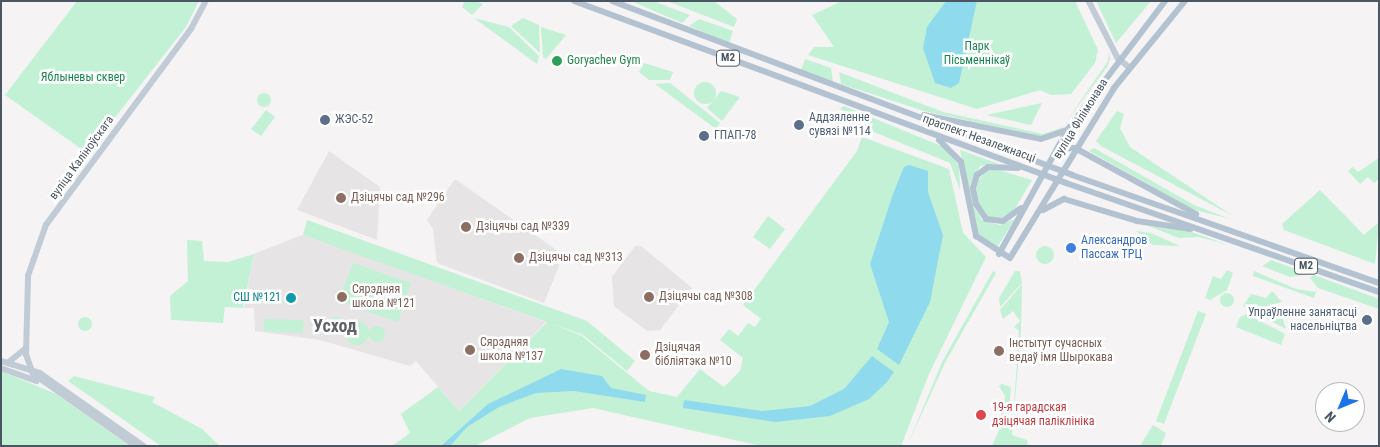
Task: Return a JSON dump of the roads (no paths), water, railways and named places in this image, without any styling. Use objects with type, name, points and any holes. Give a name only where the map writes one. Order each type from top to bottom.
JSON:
[{"type":"main road","name":"вуліца Каліноўскага","points":[[135,446],[39,382],[29,368],[26,355],[27,284],[36,243],[206,1]]},
{"type":"main road","name":"праспект Незалежнасці","points":[[574,1],[1032,171],[1379,292]]},
{"type":"main road","name":"праспект Незалежнасці","points":[[612,1],[1072,175],[1216,224],[1379,283]]},
{"type":"main road","points":[[1089,1],[1118,58],[1129,66]]},
{"type":"main road","name":"вуліца Філімонава","points":[[1165,1],[1118,58],[1068,129],[999,254],[1010,258],[1036,217],[1075,148],[1129,66],[1185,1]]},
{"type":"main road","points":[[1176,11],[1179,1]]},
{"type":"main road","points":[[902,111],[1041,139],[1068,129]]},
{"type":"main road","points":[[932,134],[957,154],[974,231],[999,254]]},
{"type":"main road","points":[[1057,148],[1075,148],[1216,224]]},
{"type":"main road","points":[[1031,194],[1014,215],[995,222],[980,213],[973,188],[977,175],[988,166],[1032,171]]},
{"type":"main road","points":[[1036,217],[1061,199],[1137,221],[1204,231]]},
{"type":"main road","points":[[9,362],[26,347]]},
{"type":"main road","points":[[9,371],[19,365],[26,355]]},
{"type":"main road","points":[[1,361],[29,368],[144,446]]},
{"type":"main road","points":[[1,368],[39,382]]},
{"type":"water","points":[[946,1],[977,1],[959,83],[951,88],[935,83],[923,48],[927,27]]},
{"type":"water","points":[[909,165],[928,171],[928,192],[943,235],[930,302],[899,365],[877,349],[889,322],[870,264],[893,194],[904,167]]},
{"type":"water","points":[[872,356],[894,372],[887,382],[869,399],[830,416],[775,422],[683,408],[684,400],[762,411],[810,406],[844,389]]},
{"type":"water","points":[[561,369],[602,376],[611,388],[646,395],[645,402],[574,391],[536,393],[499,407],[467,427],[450,446],[441,446],[488,404]]},
{"type":"place","name":"Goryachev Gym","points":[[557,61]]},
{"type":"place","name":"ЖЭС-52","points":[[325,120]]},
{"type":"place","name":"Аддзяленне сувязі №114","points":[[799,125]]},
{"type":"place","name":"ГПАП-78","points":[[704,136]]},
{"type":"place","name":"Дзіцячы сад №296","points":[[341,198]]},
{"type":"place","name":"Дзіцячы сад №339","points":[[466,227]]},
{"type":"place","name":"Александров Пассаж ТРЦ","points":[[1071,248]]},
{"type":"place","name":"Дзіцячы сад №313","points":[[519,258]]},
{"type":"place","name":"Сярэдняя школа №121","points":[[342,297]]},
{"type":"place","name":"Дзіцячы сад №308","points":[[649,297]]},
{"type":"place","name":"СШ №121","points":[[291,298]]},
{"type":"place","name":"Упраўленне занятасці насельніцтва","points":[[1367,320]]},
{"type":"place","name":"Сярэдняя школа №137","points":[[470,350]]},
{"type":"place","name":"Інстытут сучасных ведаў імя Шырокава","points":[[999,351]]},
{"type":"place","name":"Дзіцячая бібліятэка №10","points":[[645,355]]},
{"type":"place","name":"19-я гарадская дзіцячая паліклініка","points":[[981,415]]},
{"type":"district","name":"Усход","points":[[335,326]]},
{"type":"park label","name":"Парк Пісьменнікаў","points":[[977,54]]},
{"type":"park label","name":"Яблыневы сквер","points":[[83,78]]}]
